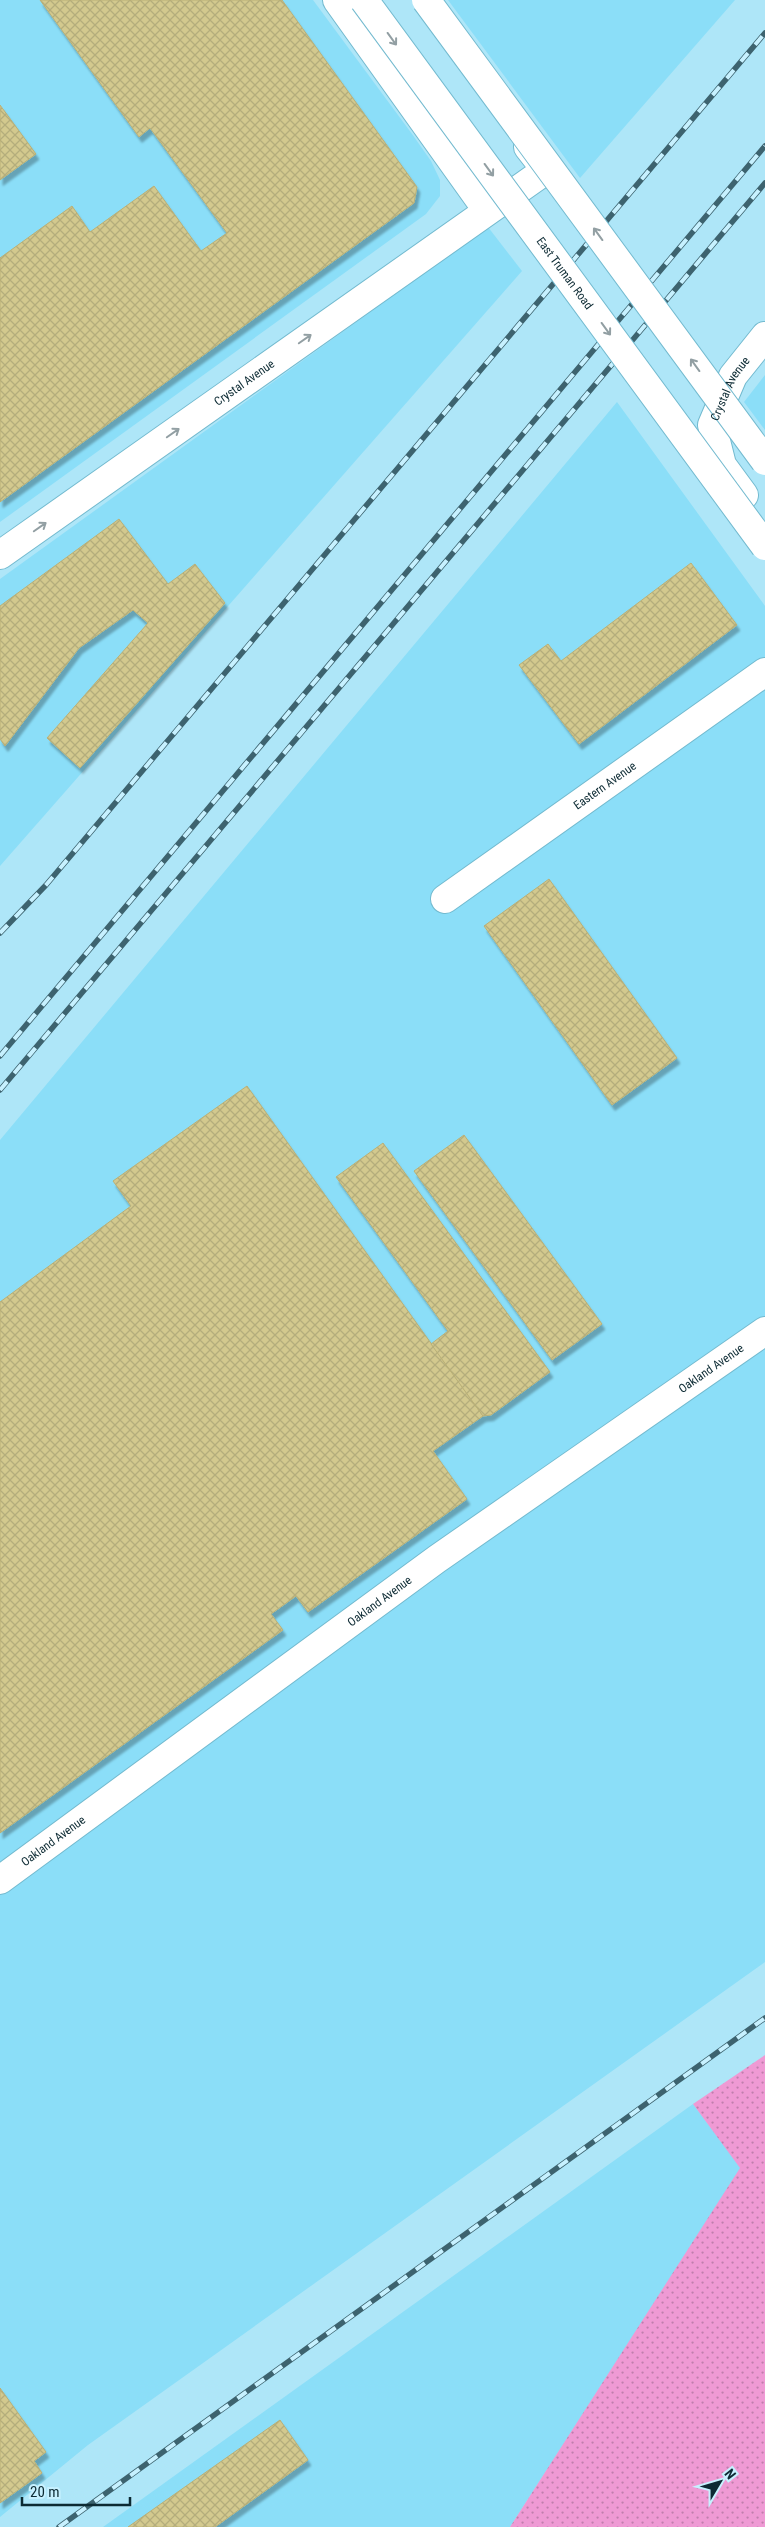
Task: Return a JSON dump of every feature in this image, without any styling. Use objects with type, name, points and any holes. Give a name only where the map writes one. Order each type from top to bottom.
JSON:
[{"type":"street","points":[[337,0],[487,210]]},
{"type":"street","name":"East Truman Road","points":[[364,0],[765,546]]},
{"type":"street","name":"Crystal Avenue","points":[[0,555],[546,170],[417,0]]},
{"type":"street","points":[[426,0],[765,461]]},
{"type":"street","name":"Crystal Avenue","points":[[765,336],[733,376],[712,425],[722,465],[765,523]]},
{"type":"street","name":"Eastern Avenue","points":[[445,899],[765,672]]},
{"type":"street","name":"Oakland Avenue","points":[[0,1880],[437,1559],[765,1331]]},
{"type":"shaded area","points":[[0,0],[313,0],[431,161],[440,180],[440,196],[426,214],[0,522]]},
{"type":"shaded area","points":[[448,0],[735,0],[580,178]]},
{"type":"shaded area","points":[[488,227],[522,271],[0,866],[0,579]]},
{"type":"shaded area","points":[[765,375],[765,430],[744,402]]},
{"type":"shaded area","points":[[617,402],[765,606],[765,1962],[88,2445],[0,2517],[0,1140]]},
{"type":"shaded area","points":[[765,2055],[765,2527],[510,2527],[740,2168],[693,2104]]},
{"type":"shaded area","points":[[693,2104],[741,2168],[510,2527],[103,2527]]},
{"type":"building","points":[[40,0],[282,0],[417,187],[414,203],[0,502],[0,258],[72,206],[90,232],[154,186],[201,251],[227,233],[150,128],[139,137]]},
{"type":"building","points":[[0,105],[36,154],[0,180]]},
{"type":"building","points":[[119,519],[168,584],[195,564],[225,603],[80,768],[47,738],[148,623],[133,610],[79,648],[5,746],[0,739],[0,606]]},
{"type":"building","points":[[691,563],[737,625],[579,744],[519,665],[548,644],[561,661]]},
{"type":"building","points":[[549,879],[677,1058],[612,1105],[484,926]]},
{"type":"building","points":[[247,1086],[483,1416],[433,1451],[467,1499],[308,1612],[296,1596],[271,1614],[283,1630],[0,1833],[0,1302],[131,1206],[113,1181]]},
{"type":"building","points":[[464,1135],[602,1324],[552,1360],[414,1171]]},
{"type":"building","points":[[383,1143],[550,1372],[491,1415],[483,1416],[431,1344],[448,1331],[336,1177]]},
{"type":"building","points":[[0,2388],[46,2452],[34,2461],[42,2473],[0,2503]]},
{"type":"building","points":[[280,2420],[308,2460],[215,2527],[128,2527]]},
{"type":"railway","points":[[0,933],[46,885],[765,33]]},
{"type":"railway","points":[[0,1056],[765,146]]},
{"type":"railway","points":[[0,1090],[765,183]]},
{"type":"railway","points":[[59,2527],[765,2018]]}]
